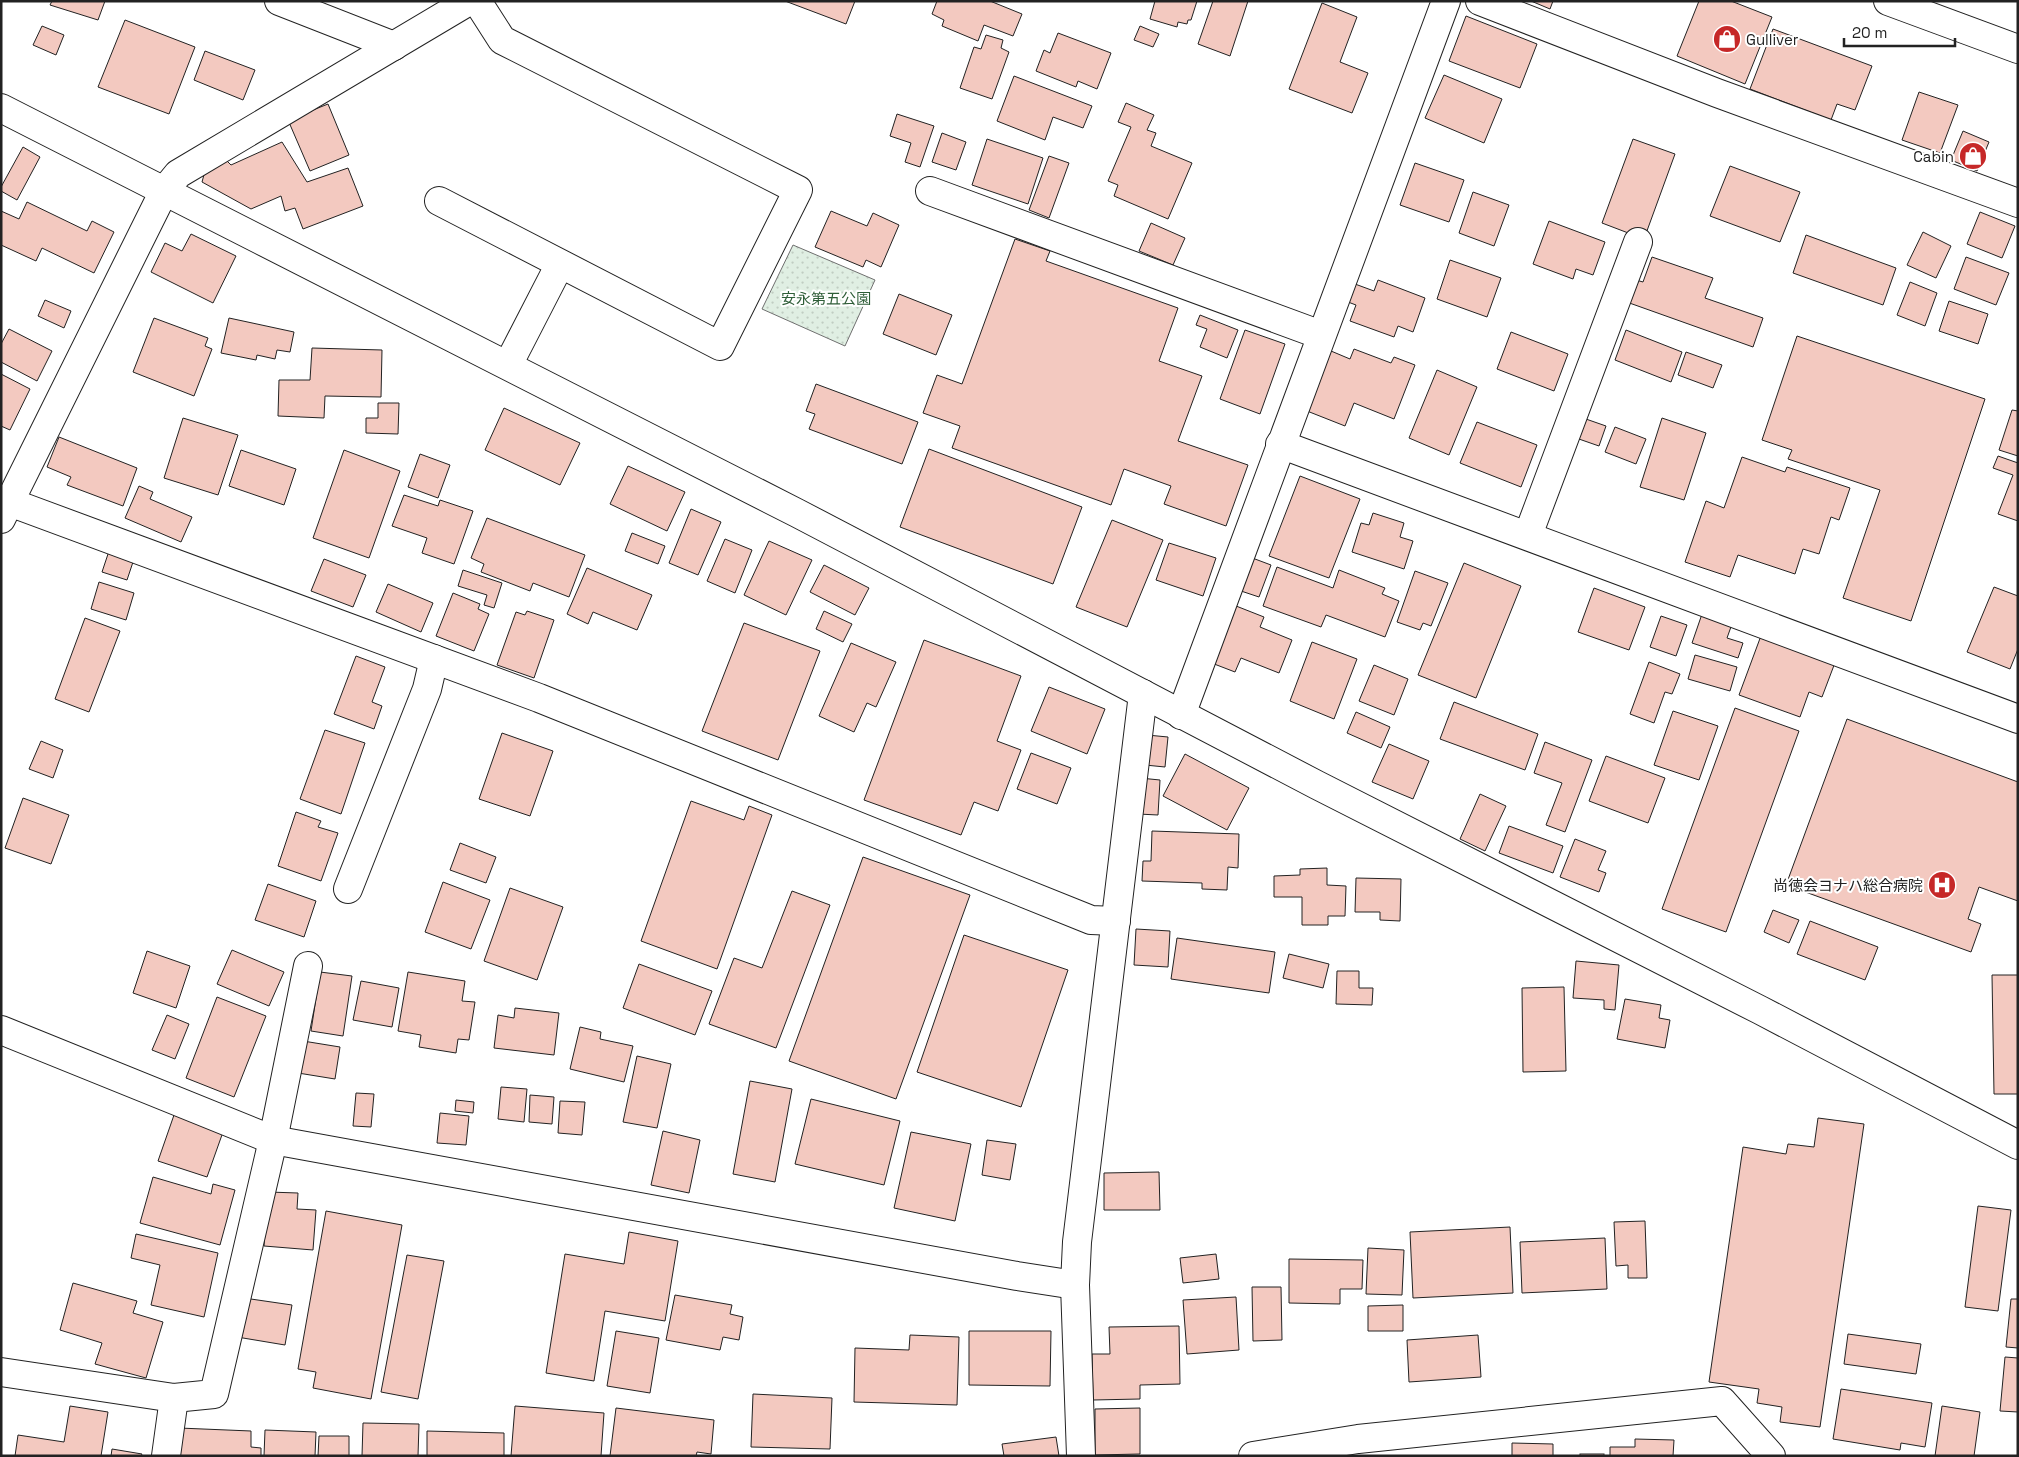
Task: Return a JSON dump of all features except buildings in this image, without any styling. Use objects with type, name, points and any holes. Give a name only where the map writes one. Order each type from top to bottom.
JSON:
[{"type":"main road","points":[[279,1],[394,46]]},
{"type":"main road","points":[[469,1],[178,174],[164,191],[4,507],[539,698],[1091,920],[1116,921]]},
{"type":"main road","points":[[439,201],[720,346],[798,190],[502,40],[477,1]]},
{"type":"main road","points":[[1181,715],[1446,1]]},
{"type":"main road","points":[[1480,1],[1718,92],[2018,203]]},
{"type":"main road","points":[[1888,1],[2018,49]]},
{"type":"main road","points":[[1,108],[805,517],[1181,715],[1760,1010],[2018,1146]]},
{"type":"main road","points":[[930,191],[1321,335]]},
{"type":"main road","points":[[1528,535],[1638,242]]},
{"type":"main road","points":[[508,365],[560,264]]},
{"type":"main road","points":[[1280,444],[2018,719]]},
{"type":"main road","points":[[348,889],[427,689],[434,659]]},
{"type":"main road","points":[[1081,1456],[1075,1285],[1077,1242],[1143,694]]},
{"type":"main road","points":[[1,1372],[174,1398],[214,1394],[273,1140],[308,966]]},
{"type":"main road","points":[[1,1030],[273,1140],[1008,1275],[1075,1285]]},
{"type":"main road","points":[[166,1456],[174,1398]]},
{"type":"main road","points":[[1253,1456],[1358,1439],[1722,1401],[1771,1456]]},
{"type":"green space","name":"安永第五公園","points":[[793,245],[875,280],[845,346],[762,309]]},
{"type":"place","name":"Gulliver","points":[[1727,39]]},
{"type":"place","name":"Cabin","points":[[1973,156]]},
{"type":"place","name":"尚徳会ヨナハ総合病院","points":[[1942,885]]}]
